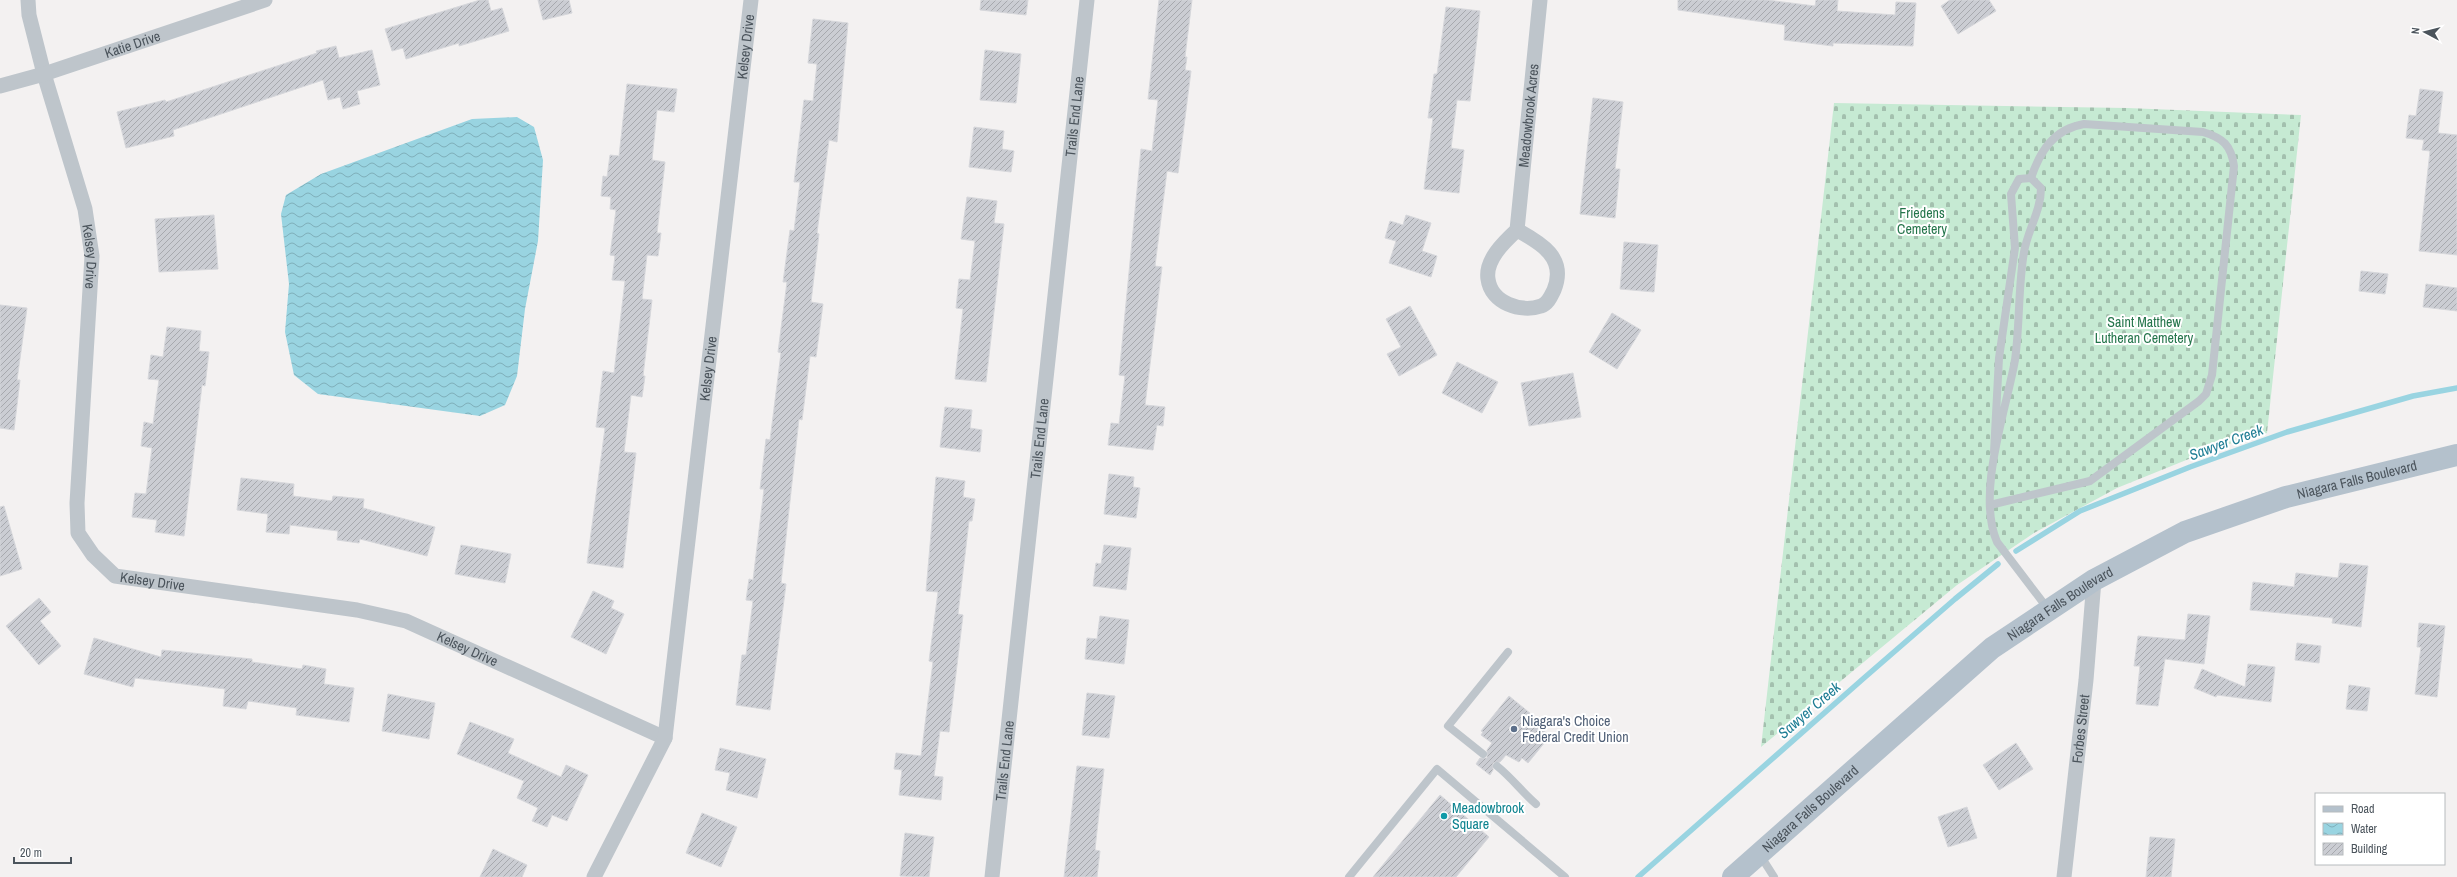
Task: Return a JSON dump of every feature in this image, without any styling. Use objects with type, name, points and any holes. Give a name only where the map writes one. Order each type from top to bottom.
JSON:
[{"type":"main road","name":"Niagara Falls Boulevard","points":[[1734,877],[1992,648],[2094,580],[2184,532],[2286,496],[2457,455]]},
{"type":"street","name":"Kelsey Drive","points":[[28,0],[29,15],[44,74],[85,208],[92,256],[77,503],[78,533],[93,555],[115,576],[357,610],[406,621],[665,738]]},
{"type":"street","name":"Katie Drive","points":[[0,86],[44,74],[265,0]]},
{"type":"street","name":"Kelsey Drive","points":[[594,877],[665,738],[751,0]]},
{"type":"street","name":"Trails End Lane","points":[[992,877],[1087,0]]},
{"type":"street","name":"Meadowbrook Acres","points":[[1517,230],[1540,0]]},
{"type":"street","points":[[1517,230],[1539,242],[1554,258],[1558,279],[1550,299],[1542,306],[1526,308],[1507,305],[1494,294],[1488,279],[1491,264],[1499,246],[1517,230]]},
{"type":"street","name":"Forbes Street","points":[[2064,877],[2086,680],[2094,580]]},
{"type":"lane","points":[[1990,505],[2041,491],[2080,484],[2102,475],[2199,401],[2206,394],[2212,375],[2234,166],[2232,152],[2225,143],[2214,136],[2203,132],[2084,124],[2072,126],[2048,142],[2031,178]]},
{"type":"lane","points":[[1994,452],[2014,361],[2024,250],[2041,200],[2041,188],[2031,178],[2019,179],[2011,194],[2015,248],[1999,358],[1990,505],[1991,529],[1996,542],[2049,609]]},
{"type":"lane","points":[[1483,754],[1448,726],[1508,652]]},
{"type":"lane","points":[[1497,766],[1511,777],[1519,790],[1536,804]]},
{"type":"lane","points":[[1349,877],[1438,769],[1565,877]]},
{"type":"lane","points":[[1759,854],[1774,877]]},
{"type":"green space","points":[[1834,103],[2127,108],[2301,115],[2267,433],[2216,448],[2117,488],[2034,533],[1957,585],[1761,747]]},
{"type":"water","points":[[517,117],[534,127],[543,160],[538,241],[525,309],[517,376],[505,405],[480,416],[318,394],[294,375],[285,332],[289,284],[281,214],[286,195],[321,174],[472,119]]},
{"type":"building","points":[[480,0],[488,0],[491,11],[502,8],[509,31],[459,46],[459,43],[406,59],[403,48],[392,51],[385,29]]},
{"type":"building","points":[[538,0],[569,0],[572,13],[543,20]]},
{"type":"building","points":[[981,0],[1028,0],[1026,15],[980,10]]},
{"type":"building","points":[[1159,0],[1192,0],[1185,57],[1187,57],[1185,70],[1191,71],[1178,173],[1167,171],[1155,266],[1162,267],[1145,405],[1165,407],[1163,426],[1157,425],[1153,450],[1108,445],[1111,423],[1119,424],[1125,376],[1119,375],[1141,149],[1152,151],[1158,100],[1148,99]]},
{"type":"building","points":[[1678,0],[1767,0],[1815,6],[1816,0],[1838,0],[1837,11],[1895,15],[1896,2],[1916,3],[1913,46],[1833,43],[1833,46],[1784,40],[1785,25],[1678,10]]},
{"type":"building","points":[[1950,0],[1989,0],[1996,11],[1958,34],[1941,6]]},
{"type":"building","points":[[1446,7],[1480,11],[1470,101],[1457,100],[1451,148],[1464,150],[1459,193],[1424,189],[1433,118],[1428,118],[1434,74],[1437,74]]},
{"type":"building","points":[[813,19],[848,23],[837,142],[829,140],[817,233],[819,234],[811,302],[823,304],[816,357],[810,356],[802,420],[799,419],[781,583],[786,584],[770,710],[736,705],[742,655],[746,655],[753,601],[746,600],[749,579],[753,580],[764,489],[760,489],[766,439],[770,440],[781,353],[778,352],[787,282],[783,282],[790,230],[794,231],[800,182],[794,182],[804,100],[813,101],[817,64],[808,63]]},
{"type":"building","points":[[336,46],[339,58],[372,50],[380,85],[357,91],[360,104],[343,109],[340,97],[328,100],[323,80],[173,130],[174,136],[126,148],[117,112],[165,100],[166,102],[317,53],[316,51]]},
{"type":"building","points":[[985,50],[1021,54],[1016,103],[980,100]]},
{"type":"building","points":[[627,84],[677,89],[674,112],[657,110],[652,160],[665,162],[657,233],[661,233],[658,256],[647,255],[642,299],[652,300],[643,376],[645,376],[642,397],[631,395],[624,452],[636,453],[623,568],[587,563],[605,428],[596,427],[603,371],[614,373],[625,281],[612,280],[615,256],[610,255],[616,210],[610,209],[611,197],[601,196],[603,176],[607,177],[610,155],[619,156]]},
{"type":"building","points":[[2420,89],[2443,92],[2438,133],[2457,135],[2457,255],[2419,251],[2430,151],[2422,150],[2424,140],[2406,138],[2409,115],[2416,116]]},
{"type":"building","points":[[1593,98],[1623,102],[1615,169],[1620,169],[1615,218],[1580,214]]},
{"type":"building","points":[[974,127],[1004,131],[1002,149],[1014,151],[1011,172],[969,167]]},
{"type":"building","points":[[967,197],[997,201],[994,223],[1004,224],[986,382],[955,379],[963,309],[956,308],[959,279],[970,280],[975,241],[961,239]]},
{"type":"building","points":[[214,215],[218,269],[159,272],[155,219]]},
{"type":"building","points":[[1406,215],[1431,223],[1422,251],[1437,256],[1431,277],[1389,263],[1396,241],[1385,238],[1390,221],[1403,225]]},
{"type":"building","points":[[1624,242],[1658,245],[1654,292],[1620,289]]},
{"type":"building","points":[[2361,271],[2388,274],[2385,294],[2359,291]]},
{"type":"building","points":[[2426,284],[2457,288],[2457,311],[2423,307]]},
{"type":"building","points":[[0,305],[27,308],[17,380],[20,380],[14,430],[0,428]]},
{"type":"building","points":[[1410,306],[1437,355],[1399,376],[1387,354],[1401,347],[1386,319]]},
{"type":"building","points":[[1612,313],[1641,330],[1617,369],[1589,352]]},
{"type":"building","points":[[167,327],[201,331],[199,351],[209,352],[205,386],[202,385],[184,536],[155,532],[157,520],[132,517],[135,493],[146,494],[152,448],[141,446],[144,422],[153,424],[159,380],[148,379],[151,355],[163,357]]},
{"type":"building","points":[[1457,362],[1498,382],[1482,413],[1442,393]]},
{"type":"building","points":[[1573,373],[1581,417],[1529,426],[1521,383]]},
{"type":"building","points":[[945,407],[972,410],[970,428],[982,430],[980,452],[940,447]]},
{"type":"building","points":[[1109,474],[1134,477],[1133,487],[1140,488],[1136,518],[1104,514]]},
{"type":"building","points":[[936,477],[965,481],[963,497],[975,499],[972,521],[969,521],[958,614],[963,615],[949,732],[940,731],[934,776],[943,777],[941,800],[899,795],[902,770],[894,769],[896,753],[921,756],[933,662],[929,661],[938,592],[926,591]]},
{"type":"building","points":[[241,478],[294,484],[293,496],[332,501],[333,496],[364,499],[363,508],[435,527],[427,556],[360,539],[359,543],[337,540],[338,531],[290,525],[289,534],[266,532],[268,514],[237,510]]},
{"type":"building","points":[[4,506],[22,569],[0,576],[0,507]]},
{"type":"building","points":[[461,545],[511,554],[505,583],[455,574]]},
{"type":"building","points":[[1104,545],[1131,548],[1126,590],[1093,586],[1096,563],[1101,564]]},
{"type":"building","points":[[2340,563],[2368,566],[2361,627],[2332,623],[2333,618],[2250,610],[2253,582],[2294,587],[2296,573],[2338,578]]},
{"type":"building","points":[[593,591],[614,601],[611,608],[624,614],[606,654],[571,637]]},
{"type":"building","points":[[39,598],[51,612],[40,621],[61,646],[39,665],[6,626]]},
{"type":"building","points":[[2188,614],[2210,616],[2204,664],[2165,659],[2158,706],[2136,704],[2140,666],[2134,666],[2138,636],[2185,640]]},
{"type":"building","points":[[1100,616],[1129,620],[1124,664],[1085,659],[1087,638],[1097,639]]},
{"type":"building","points":[[2419,623],[2445,626],[2437,697],[2415,694],[2421,647],[2417,647]]},
{"type":"building","points":[[94,638],[161,657],[162,650],[252,659],[252,662],[302,669],[303,665],[326,669],[324,684],[354,688],[349,722],[296,715],[297,708],[248,701],[246,709],[223,706],[225,689],[135,678],[133,687],[84,674]]},
{"type":"building","points":[[2297,643],[2321,646],[2319,663],[2295,660]]},
{"type":"building","points":[[2248,664],[2275,667],[2271,702],[2217,695],[2216,697],[2194,688],[2202,669],[2245,687]]},
{"type":"building","points":[[2349,685],[2370,688],[2367,711],[2346,709]]},
{"type":"building","points":[[1087,693],[1115,696],[1109,738],[1082,735]]},
{"type":"building","points":[[388,694],[435,703],[429,739],[382,731]]},
{"type":"building","name":"Niagara's Choice Federal Credit Union","points":[[1509,696],[1547,727],[1544,731],[1550,736],[1528,763],[1522,758],[1519,762],[1506,755],[1500,762],[1493,763],[1493,770],[1490,775],[1476,764],[1480,758],[1487,758],[1487,750],[1492,743],[1481,735],[1483,732],[1481,731]]},
{"type":"building","points":[[470,722],[514,739],[508,753],[561,777],[566,765],[588,775],[567,821],[552,815],[547,827],[532,821],[538,808],[517,798],[524,781],[457,754]]},
{"type":"building","points":[[2016,743],[2033,769],[1999,790],[1983,765]]},
{"type":"building","points":[[720,748],[766,759],[757,798],[726,790],[730,773],[715,770]]},
{"type":"building","points":[[1077,766],[1104,769],[1095,850],[1100,851],[1097,877],[1064,877]]},
{"type":"building","name":"Meadowbrook Square","points":[[1440,795],[1489,837],[1456,877],[1373,877]]},
{"type":"building","points":[[1967,807],[1977,838],[1948,847],[1938,817]]},
{"type":"building","points":[[702,813],[737,827],[721,867],[686,853]]},
{"type":"building","points":[[905,833],[934,837],[929,877],[900,876]]},
{"type":"building","points":[[2150,837],[2175,839],[2171,877],[2146,877]]},
{"type":"building","points":[[493,849],[527,865],[522,877],[480,877]]},
{"type":"waterway","name":"Sawyer Creek","points":[[2016,551],[2080,511],[2190,467],[2287,432],[2413,396],[2457,388]]},
{"type":"waterway","name":"Sawyer Creek","points":[[1638,877],[1864,678],[1955,599],[1998,564]]},
{"type":"place","name":"Niagara's Choice Federal Credit Union","points":[[1514,729]]},
{"type":"place","name":"Meadowbrook Square","points":[[1444,816]]},
{"type":"park label","name":"Friedens Cemetery","points":[[1922,222]]},
{"type":"park label","name":"Saint Matthew Lutheran Cemetery","points":[[2144,330]]}]
